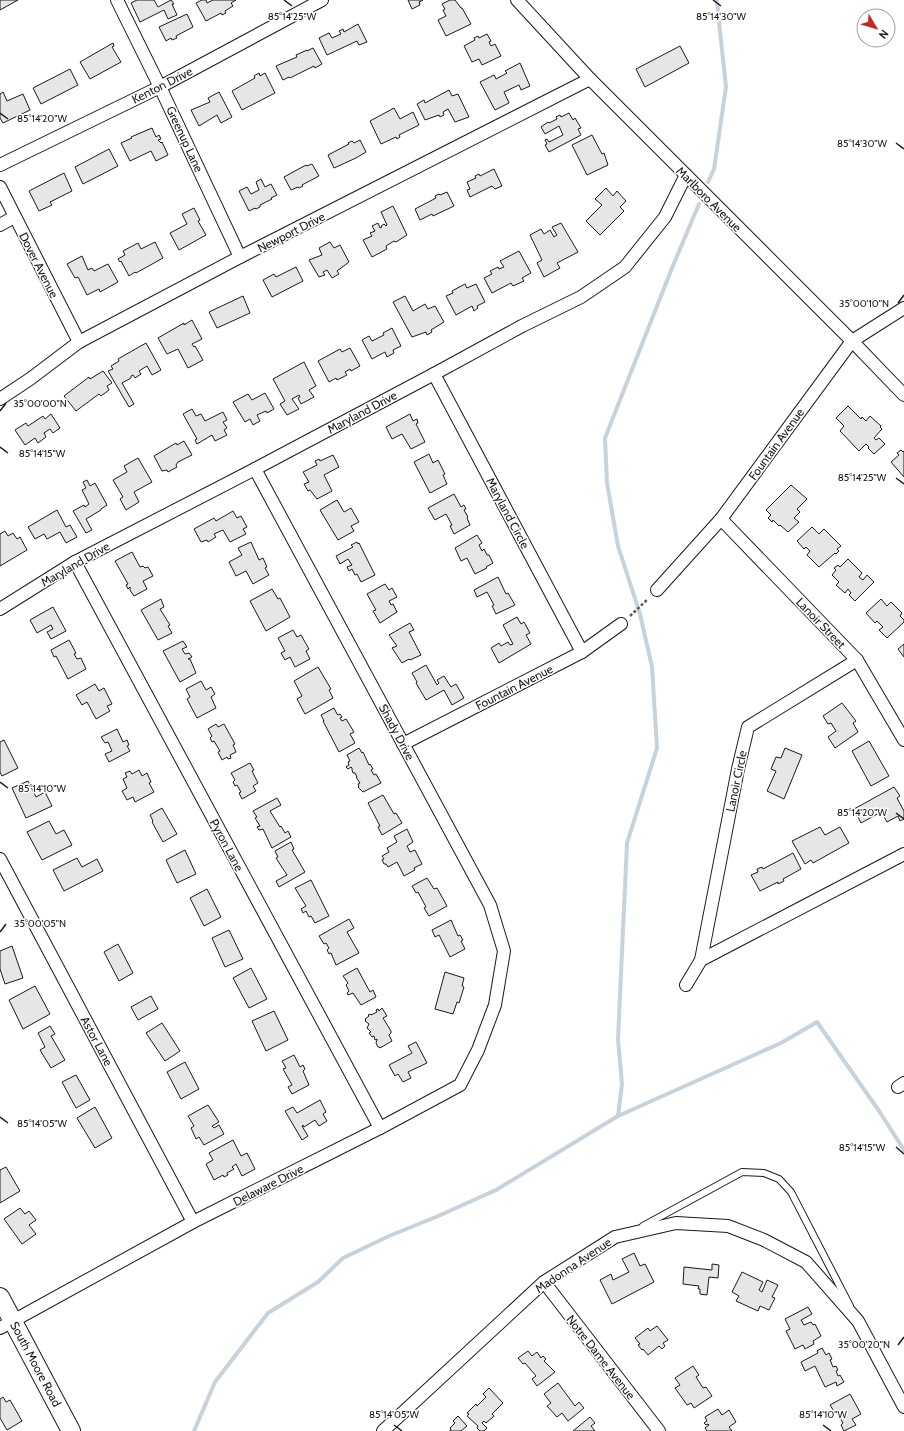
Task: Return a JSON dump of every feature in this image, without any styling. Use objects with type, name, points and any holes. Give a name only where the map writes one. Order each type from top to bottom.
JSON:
[{"type":"main road","name":"South Moore Road","points":[[0,1297],[6,1324],[71,1431]]},
{"type":"street","name":"Greenup Lane","points":[[117,0],[160,86],[240,258]]},
{"type":"street","name":"Kenton Drive","points":[[0,165],[160,86],[322,0]]},
{"type":"street","name":"Marlboro Avenue","points":[[517,0],[590,79],[904,395]]},
{"type":"street","name":"Newport Drive","points":[[0,399],[30,379],[79,342],[590,79]]},
{"type":"street","name":"Maryland Drive","points":[[0,609],[75,562],[255,469],[522,326],[581,297],[625,267],[666,217],[686,175]]},
{"type":"street","name":"Dover Avenue","points":[[0,187],[79,342]]},
{"type":"street","points":[[0,225],[14,217]]},
{"type":"street","name":"Fountain Avenue","points":[[657,590],[721,519],[852,341],[904,308]]},
{"type":"street","name":"Maryland Circle","points":[[434,374],[582,652]]},
{"type":"street","name":"Shady Drive","points":[[255,469],[490,905],[504,952],[495,1005]]},
{"type":"street","name":"Lanoir Street","points":[[721,519],[857,660],[904,740]]},
{"type":"street","name":"Pyron Lane","points":[[75,562],[380,1128]]},
{"type":"street","name":"Fountain Avenue","points":[[403,744],[582,652],[621,624]]},
{"type":"street","name":"Lanoir Circle","points":[[686,985],[701,960],[738,769],[748,727],[857,660]]},
{"type":"street","points":[[701,960],[904,854]]},
{"type":"street","name":"Astor Lane","points":[[0,859],[193,1222]]},
{"type":"street","name":"Delaware Drive","points":[[6,1324],[193,1222],[380,1128],[460,1085],[478,1050],[495,1005]]},
{"type":"street","name":"Madonna Avenue","points":[[383,1431],[544,1282],[615,1236],[676,1223],[728,1226],[764,1240],[806,1262],[858,1321],[904,1407]]},
{"type":"street","name":"Notre Dame Avenue","points":[[544,1282],[659,1431]]},
{"type":"lane","points":[[631,1233],[742,1172],[764,1173],[779,1179],[791,1192],[858,1321]]},
{"type":"path","points":[[633,614],[646,601]]},
{"type":"building","points":[[0,0],[18,0],[0,10]]},
{"type":"building","points":[[137,0],[154,0],[158,7],[171,0],[174,4],[172,4],[177,15],[168,19],[164,10],[140,22],[131,3]]},
{"type":"building","points":[[206,0],[207,3],[213,0],[236,0],[231,3],[233,6],[225,11],[226,13],[222,15],[221,13],[206,21],[196,3]]},
{"type":"building","points":[[408,0],[423,0],[419,2],[420,5],[412,9]]},
{"type":"building","points":[[450,0],[455,0],[462,8],[471,24],[446,36],[438,20],[446,16],[443,10],[445,9],[442,4]]},
{"type":"building","points":[[187,14],[193,27],[176,36],[177,38],[172,40],[171,38],[166,41],[159,27]]},
{"type":"building","points":[[358,24],[367,42],[359,45],[357,41],[327,55],[319,38],[329,33],[332,38],[341,34],[339,31],[343,29],[344,32]]},
{"type":"building","points":[[487,34],[491,41],[489,42],[491,46],[495,44],[501,56],[482,65],[479,59],[472,62],[464,46],[475,40],[474,38],[478,36],[479,38]]},
{"type":"building","points":[[113,43],[114,46],[112,47],[121,62],[90,79],[80,62]]},
{"type":"building","points":[[680,46],[689,63],[645,87],[636,69]]},
{"type":"building","points":[[313,48],[322,64],[283,80],[276,66]]},
{"type":"building","points":[[520,63],[530,86],[521,90],[519,85],[504,92],[509,103],[495,110],[480,82],[494,75],[496,79],[507,73],[505,71]]},
{"type":"building","points":[[70,69],[78,85],[41,104],[33,88]]},
{"type":"building","points":[[259,73],[260,76],[265,73],[275,93],[242,110],[232,91],[255,78],[254,76]]},
{"type":"building","points":[[449,90],[452,96],[458,94],[469,117],[455,122],[448,109],[443,112],[444,115],[440,117],[439,115],[425,120],[417,104],[424,100],[425,103]]},
{"type":"building","points":[[3,92],[7,101],[23,94],[30,110],[3,123],[0,118],[0,94]]},
{"type":"building","points":[[219,92],[232,117],[221,123],[217,115],[199,126],[191,110],[210,102],[208,98]]},
{"type":"building","points":[[394,108],[400,119],[413,112],[419,125],[399,135],[400,137],[397,139],[396,137],[381,144],[370,121]]},
{"type":"building","points":[[569,113],[573,120],[575,118],[581,128],[578,129],[581,135],[549,152],[545,145],[547,144],[545,140],[547,139],[549,142],[563,135],[559,126],[545,134],[541,127],[548,122],[549,123],[557,119],[556,117],[560,115],[561,117]]},
{"type":"building","points":[[152,128],[156,137],[159,135],[161,139],[158,140],[161,143],[162,142],[168,155],[156,161],[151,151],[130,161],[121,143]]},
{"type":"building","points":[[592,135],[602,154],[604,153],[608,165],[587,175],[572,145]]},
{"type":"building","points":[[360,140],[366,152],[334,168],[328,155],[352,141],[354,143]]},
{"type":"building","points":[[109,149],[118,166],[83,184],[75,167]]},
{"type":"building","points":[[312,164],[319,176],[299,188],[298,187],[291,190],[284,177],[306,165]]},
{"type":"building","points":[[494,169],[502,186],[495,189],[492,186],[470,197],[467,190],[470,189],[467,182],[476,178],[475,176],[479,174],[480,176]]},
{"type":"building","points":[[64,173],[72,191],[50,202],[52,205],[39,211],[29,191]]},
{"type":"building","points":[[261,179],[265,187],[271,184],[277,195],[260,205],[260,207],[249,211],[239,191],[247,187],[251,194],[259,190],[256,182]]},
{"type":"building","points":[[606,188],[613,196],[617,191],[626,201],[620,207],[624,211],[600,235],[586,221],[602,205],[595,199]]},
{"type":"building","points":[[447,192],[454,206],[433,216],[432,214],[420,220],[415,209],[436,198],[435,196]]},
{"type":"building","points":[[393,206],[407,235],[386,246],[387,249],[372,257],[363,240],[372,236],[370,233],[375,231],[372,226],[378,223],[380,228],[384,224],[386,226],[387,225],[381,212]]},
{"type":"building","points":[[194,208],[200,220],[198,221],[206,235],[179,250],[170,233],[187,224],[182,214]]},
{"type":"building","points":[[561,223],[578,252],[557,263],[560,268],[544,277],[537,263],[542,260],[530,235],[541,229],[544,234],[550,230],[554,237],[557,235],[552,227]]},
{"type":"building","points":[[155,242],[163,258],[129,276],[121,261],[120,262],[118,259],[125,255],[123,251],[138,243],[141,249]]},
{"type":"building","points":[[330,242],[334,248],[340,245],[349,262],[337,271],[339,274],[332,278],[327,270],[323,272],[325,275],[319,277],[309,260],[322,255],[319,248]]},
{"type":"building","points":[[519,251],[531,273],[522,278],[524,281],[513,286],[511,283],[492,293],[484,278],[492,274],[490,271],[498,267],[499,269],[504,267],[500,261]]},
{"type":"building","points":[[82,256],[88,270],[92,268],[94,271],[108,264],[118,282],[100,292],[99,289],[87,295],[78,277],[75,278],[67,264]]},
{"type":"building","points":[[296,267],[303,281],[272,297],[263,280],[274,274],[276,277]]},
{"type":"building","points":[[465,284],[467,288],[476,284],[485,302],[477,306],[478,308],[474,311],[472,306],[456,315],[446,296],[453,293],[452,291]]},
{"type":"building","points":[[243,296],[250,313],[217,328],[209,312]]},
{"type":"building","points":[[405,296],[413,311],[425,304],[428,309],[435,306],[444,322],[431,330],[432,332],[427,335],[426,332],[412,337],[393,302]]},
{"type":"building","points":[[192,320],[202,339],[192,344],[194,347],[195,346],[203,360],[188,368],[178,349],[167,354],[158,338]]},
{"type":"building","points":[[392,328],[401,346],[393,350],[394,353],[387,357],[385,352],[372,359],[362,340],[369,336],[372,341],[384,335],[383,333]]},
{"type":"building","points":[[146,343],[161,370],[152,375],[147,366],[139,371],[141,374],[135,378],[133,375],[131,378],[122,383],[134,404],[129,407],[108,371],[113,369],[111,366],[119,361],[118,359]]},
{"type":"building","points":[[350,348],[360,366],[351,371],[350,369],[345,372],[347,375],[329,382],[318,361],[340,349],[342,352]]},
{"type":"building","points":[[304,362],[316,386],[309,390],[314,397],[301,404],[298,398],[300,397],[299,395],[292,399],[299,409],[287,415],[280,404],[285,401],[273,379]]},
{"type":"building","points":[[103,371],[112,383],[107,386],[109,390],[101,396],[99,394],[76,411],[64,396],[89,377],[90,379]]},
{"type":"building","points":[[265,393],[274,409],[267,413],[266,411],[257,415],[260,421],[253,425],[250,419],[245,422],[233,402],[248,394],[252,400]]},
{"type":"building","points":[[848,406],[861,419],[862,417],[866,421],[870,416],[881,426],[880,427],[882,429],[874,438],[876,440],[879,438],[885,444],[874,454],[866,444],[859,451],[840,431],[844,426],[836,418]]},
{"type":"building","points":[[192,409],[196,416],[201,414],[205,421],[223,412],[227,420],[223,422],[227,428],[224,430],[227,435],[215,441],[212,435],[197,444],[195,440],[197,439],[183,414]]},
{"type":"building","points":[[51,414],[60,428],[53,433],[50,429],[44,433],[46,437],[38,443],[35,438],[25,445],[15,430],[26,423],[28,426],[43,416],[45,419]]},
{"type":"building","points":[[410,414],[413,421],[417,419],[418,423],[416,424],[425,442],[411,449],[402,434],[392,439],[386,427]]},
{"type":"building","points":[[184,441],[192,455],[178,462],[176,465],[177,467],[168,472],[167,470],[162,471],[154,456],[176,443],[177,445]]},
{"type":"building","points":[[901,450],[903,452],[904,451],[904,477],[891,462],[899,455],[897,453]]},
{"type":"building","points":[[429,454],[433,463],[438,460],[445,474],[443,475],[447,484],[430,493],[414,462]]},
{"type":"building","points":[[333,455],[339,467],[324,475],[332,491],[317,499],[310,490],[308,491],[304,484],[309,482],[303,472],[317,465],[315,461],[319,459],[320,461]]},
{"type":"building","points":[[138,458],[152,482],[134,492],[139,502],[126,510],[120,499],[123,497],[113,480],[127,472],[124,466]]},
{"type":"building","points":[[87,480],[90,486],[95,483],[107,505],[86,519],[92,530],[86,533],[73,511],[89,504],[82,490],[86,488],[83,482]]},
{"type":"building","points":[[791,485],[807,499],[797,509],[800,512],[794,518],[799,522],[788,532],[773,520],[772,522],[768,518],[771,515],[766,510]]},
{"type":"building","points":[[454,494],[461,507],[464,505],[466,509],[464,510],[470,525],[454,534],[450,526],[452,525],[446,514],[435,520],[428,508]]},
{"type":"building","points":[[337,500],[344,512],[351,508],[359,522],[351,526],[354,531],[338,540],[320,510]]},
{"type":"building","points":[[57,510],[66,527],[70,525],[77,537],[66,543],[60,532],[47,539],[44,534],[35,539],[28,527]]},
{"type":"building","points":[[233,511],[237,518],[241,516],[247,527],[243,529],[246,534],[230,542],[223,530],[214,534],[216,537],[208,542],[207,540],[201,542],[194,529],[214,518],[216,521]]},
{"type":"building","points":[[812,527],[819,534],[824,529],[841,546],[837,549],[839,551],[836,554],[835,553],[819,567],[807,555],[810,551],[806,547],[804,549],[797,541]]},
{"type":"building","points":[[5,531],[8,536],[13,533],[17,539],[20,537],[27,550],[0,566],[0,534]]},
{"type":"building","points":[[477,535],[482,543],[479,545],[482,551],[484,549],[493,563],[475,574],[467,558],[461,561],[455,548]]},
{"type":"building","points":[[251,542],[259,560],[263,558],[267,567],[265,568],[269,575],[253,584],[246,571],[236,576],[229,562],[242,555],[238,548]]},
{"type":"building","points":[[357,542],[358,544],[359,543],[375,575],[361,582],[357,574],[355,575],[352,569],[349,571],[347,567],[352,565],[348,559],[340,564],[336,556],[353,547],[351,545]]},
{"type":"building","points":[[132,552],[140,567],[148,567],[153,576],[143,581],[147,589],[134,596],[130,590],[130,587],[128,589],[126,585],[128,584],[115,561]]},
{"type":"building","points":[[848,559],[862,573],[859,577],[863,580],[867,575],[874,582],[855,601],[849,595],[851,593],[848,589],[845,593],[836,585],[839,582],[832,575],[836,570],[834,568],[838,565],[840,567]]},
{"type":"building","points":[[498,577],[506,594],[508,593],[515,605],[496,614],[492,606],[494,605],[487,592],[477,597],[474,590]]},
{"type":"building","points":[[385,584],[389,590],[392,588],[397,597],[389,601],[391,605],[393,604],[397,612],[380,623],[373,611],[376,610],[367,594]]},
{"type":"building","points":[[272,589],[278,599],[280,598],[290,617],[266,631],[250,601]]},
{"type":"building","points":[[161,599],[164,607],[160,609],[170,625],[168,626],[172,633],[158,640],[141,610]]},
{"type":"building","points":[[881,599],[887,606],[891,602],[902,613],[900,616],[904,620],[904,622],[887,638],[879,630],[883,627],[877,621],[875,623],[866,613]]},
{"type":"building","points":[[53,607],[66,631],[51,639],[47,632],[53,629],[51,625],[37,633],[30,620]]},
{"type":"building","points":[[517,617],[521,624],[524,622],[530,633],[526,635],[531,644],[499,663],[491,648],[499,643],[501,646],[508,642],[510,645],[513,644],[503,625]]},
{"type":"building","points":[[410,623],[414,630],[409,632],[421,655],[402,663],[392,648],[397,646],[389,635]]},
{"type":"building","points":[[293,630],[297,637],[301,635],[309,649],[306,651],[310,659],[295,667],[290,657],[285,660],[281,653],[285,651],[278,638]]},
{"type":"building","points":[[69,640],[76,653],[74,654],[77,659],[81,658],[86,669],[68,679],[56,656],[54,657],[51,650]]},
{"type":"building","points":[[183,641],[187,647],[182,649],[185,654],[189,653],[192,657],[188,659],[190,659],[196,673],[180,682],[163,651]]},
{"type":"building","points":[[904,644],[904,657],[898,649]]},
{"type":"building","points":[[426,665],[437,685],[439,683],[437,680],[444,676],[451,687],[456,684],[464,698],[452,705],[444,690],[426,700],[412,673]]},
{"type":"building","points":[[318,667],[331,689],[329,690],[333,698],[305,714],[297,699],[302,696],[294,681]]},
{"type":"building","points":[[201,681],[206,690],[211,687],[215,694],[211,697],[216,708],[197,718],[187,699],[190,697],[186,689]]},
{"type":"building","points":[[95,684],[99,691],[104,688],[112,704],[107,706],[110,711],[96,719],[87,702],[82,705],[76,695]]},
{"type":"building","points":[[842,703],[856,721],[853,723],[858,732],[835,748],[828,737],[836,731],[831,723],[828,724],[823,716]]},
{"type":"building","points":[[334,708],[337,714],[340,714],[342,717],[340,718],[342,721],[346,719],[354,732],[350,734],[355,743],[339,752],[321,715]]},
{"type":"building","points":[[216,724],[218,727],[224,724],[235,744],[233,745],[236,752],[230,755],[231,758],[228,759],[227,757],[222,760],[218,752],[220,751],[214,741],[212,742],[210,738],[212,736],[208,729]]},
{"type":"building","points":[[117,729],[123,742],[127,740],[129,745],[127,746],[130,751],[109,762],[105,754],[112,751],[108,742],[105,743],[101,737]]},
{"type":"building","points":[[4,740],[18,768],[2,776],[0,772],[0,742]]},
{"type":"building","points":[[869,741],[889,776],[871,786],[852,751]]},
{"type":"building","points":[[359,748],[373,769],[371,770],[374,775],[376,774],[381,783],[363,792],[358,787],[358,784],[360,783],[355,773],[353,773],[352,768],[351,767],[348,769],[346,767],[349,765],[348,762],[350,761],[347,755]]},
{"type":"building","points":[[785,748],[802,755],[784,799],[767,791],[776,771],[771,769],[776,757],[781,758]]},
{"type":"building","points":[[250,763],[258,783],[253,786],[256,791],[242,799],[239,793],[241,792],[237,785],[235,786],[233,782],[235,780],[231,773]]},
{"type":"building","points":[[139,770],[142,776],[147,773],[151,782],[149,783],[154,792],[135,802],[133,797],[127,800],[122,791],[127,788],[123,779],[127,777],[125,773],[130,771],[132,774]]},
{"type":"building","points":[[28,781],[36,797],[45,792],[52,806],[26,818],[12,788]]},
{"type":"building","points":[[894,787],[900,796],[897,798],[904,811],[904,819],[900,821],[898,816],[887,822],[881,812],[861,823],[854,809]]},
{"type":"building","points":[[383,795],[394,814],[396,813],[402,823],[382,835],[378,827],[380,826],[368,803]]},
{"type":"building","points":[[277,798],[281,805],[270,811],[280,827],[281,826],[285,833],[288,831],[291,837],[272,848],[263,829],[259,830],[257,827],[260,826],[253,811]]},
{"type":"building","points":[[162,808],[177,834],[163,842],[152,822],[153,821],[150,815]]},
{"type":"building","points":[[49,821],[56,834],[64,830],[72,845],[42,860],[27,832]]},
{"type":"building","points":[[820,827],[825,835],[840,827],[849,843],[813,863],[811,860],[805,864],[792,841]]},
{"type":"building","points":[[407,829],[413,842],[407,846],[410,852],[415,850],[422,864],[404,876],[397,862],[388,867],[384,864],[382,860],[384,859],[382,856],[389,852],[387,848],[397,842],[394,836]]},
{"type":"building","points":[[291,842],[294,849],[292,850],[305,872],[279,887],[276,881],[287,875],[276,858],[278,857],[275,851]]},
{"type":"building","points":[[185,850],[196,874],[177,883],[166,860]]},
{"type":"building","points":[[793,853],[801,869],[783,879],[784,881],[778,884],[778,882],[760,891],[751,875],[758,872],[757,869],[762,867],[763,869]]},
{"type":"building","points":[[77,858],[82,867],[97,859],[103,871],[64,891],[53,870]]},
{"type":"building","points":[[427,878],[434,889],[437,888],[447,906],[429,916],[424,908],[426,907],[418,892],[416,893],[412,886]]},
{"type":"building","points":[[311,880],[329,916],[315,923],[306,911],[303,913],[301,909],[306,906],[295,888]]},
{"type":"building","points":[[207,889],[221,917],[204,926],[190,898]]},
{"type":"building","points":[[349,919],[354,928],[347,932],[359,953],[336,965],[331,953],[329,954],[327,950],[329,948],[326,943],[324,944],[319,936]]},
{"type":"building","points":[[451,920],[458,936],[460,935],[463,940],[461,941],[465,949],[450,957],[439,935],[435,937],[432,930]]},
{"type":"building","points":[[229,930],[243,959],[225,967],[212,938]]},
{"type":"building","points":[[118,944],[133,973],[119,981],[104,952]]},
{"type":"building","points":[[12,946],[23,978],[5,984],[0,969],[0,951]]},
{"type":"building","points":[[251,968],[267,999],[249,1008],[233,978]]},
{"type":"building","points":[[357,968],[370,992],[373,990],[376,997],[361,1005],[353,993],[348,995],[347,993],[349,991],[346,985],[348,983],[343,976]]},
{"type":"building","points":[[445,972],[464,978],[462,986],[464,987],[459,1003],[457,1002],[453,1014],[435,1009]]},
{"type":"building","points":[[35,986],[50,1014],[23,1029],[9,1000]]},
{"type":"building","points":[[151,996],[158,1009],[138,1020],[131,1007]]},
{"type":"building","points":[[382,1008],[387,1016],[383,1018],[391,1031],[389,1035],[392,1041],[380,1048],[376,1043],[377,1039],[375,1040],[374,1036],[372,1037],[369,1033],[371,1032],[367,1028],[369,1024],[365,1021],[365,1019],[369,1016],[368,1015],[377,1012],[376,1010],[378,1009],[379,1011]]},
{"type":"building","points":[[274,1011],[288,1040],[266,1051],[252,1021]]},
{"type":"building","points":[[162,1023],[180,1051],[165,1061],[146,1033]]},
{"type":"building","points":[[50,1026],[55,1034],[51,1036],[65,1060],[51,1068],[40,1050],[45,1047],[38,1033]]},
{"type":"building","points":[[416,1042],[427,1063],[408,1072],[411,1078],[403,1082],[398,1074],[395,1076],[389,1065],[412,1053],[408,1046]]},
{"type":"building","points":[[294,1055],[300,1067],[303,1065],[305,1069],[303,1071],[309,1085],[292,1094],[288,1087],[292,1085],[283,1069],[286,1068],[282,1061]]},
{"type":"building","points":[[185,1062],[199,1089],[181,1099],[167,1072]]},
{"type":"building","points":[[76,1075],[90,1100],[76,1108],[62,1082]]},
{"type":"building","points":[[320,1100],[326,1112],[323,1114],[327,1121],[319,1126],[315,1120],[304,1127],[303,1125],[302,1126],[308,1136],[302,1140],[285,1111],[293,1107],[297,1113]]},
{"type":"building","points":[[208,1105],[219,1122],[212,1126],[214,1128],[219,1125],[224,1134],[204,1145],[199,1137],[196,1139],[191,1128],[194,1126],[188,1116]]},
{"type":"building","points":[[95,1107],[112,1138],[95,1148],[77,1118]]},
{"type":"building","points":[[233,1140],[241,1156],[247,1153],[255,1169],[242,1176],[236,1164],[232,1167],[234,1169],[227,1173],[228,1175],[224,1177],[223,1175],[214,1180],[206,1164],[213,1160],[209,1153]]},
{"type":"building","points":[[6,1167],[20,1191],[0,1203],[0,1170]]},
{"type":"building","points":[[20,1208],[25,1214],[29,1211],[36,1220],[29,1225],[36,1234],[22,1244],[4,1219]]},
{"type":"building","points":[[634,1253],[640,1266],[645,1264],[654,1282],[612,1304],[600,1280],[611,1274],[613,1280],[629,1272],[622,1259]]},
{"type":"building","points":[[712,1264],[719,1265],[718,1278],[709,1277],[707,1295],[700,1294],[700,1289],[698,1289],[699,1286],[683,1284],[684,1267],[712,1270]]},
{"type":"building","points":[[742,1272],[763,1282],[759,1290],[762,1292],[767,1280],[778,1285],[772,1297],[775,1298],[769,1310],[760,1306],[758,1311],[736,1301],[739,1296],[732,1292]]},
{"type":"building","points":[[808,1307],[812,1314],[801,1320],[804,1325],[811,1322],[813,1325],[815,1324],[821,1336],[813,1341],[814,1344],[805,1349],[803,1345],[795,1349],[786,1331],[790,1329],[785,1319]]},
{"type":"building","points":[[657,1326],[668,1340],[663,1343],[665,1346],[662,1349],[659,1346],[648,1355],[638,1345],[640,1344],[635,1338],[648,1328],[650,1331]]},
{"type":"building","points":[[822,1348],[826,1355],[829,1353],[832,1359],[830,1360],[833,1367],[836,1366],[838,1376],[840,1375],[844,1382],[837,1386],[836,1382],[825,1387],[815,1366],[805,1371],[801,1362],[818,1353],[817,1351]]},
{"type":"building","points":[[528,1351],[532,1356],[537,1352],[541,1358],[543,1356],[546,1359],[544,1361],[555,1372],[537,1386],[532,1379],[536,1376],[525,1363],[523,1364],[518,1358]]},
{"type":"building","points":[[693,1366],[699,1375],[696,1377],[703,1388],[706,1387],[712,1396],[694,1408],[691,1403],[687,1405],[675,1388],[680,1385],[675,1378]]},
{"type":"building","points":[[558,1383],[575,1406],[579,1402],[584,1408],[568,1421],[562,1413],[557,1417],[547,1406],[551,1403],[544,1394]]},
{"type":"building","points":[[489,1388],[503,1403],[492,1414],[494,1416],[486,1423],[484,1421],[482,1423],[487,1428],[484,1431],[480,1431],[477,1428],[478,1426],[467,1416],[469,1414],[467,1413],[486,1397],[483,1394]]},
{"type":"building","points":[[850,1394],[861,1414],[852,1419],[856,1425],[844,1431],[841,1425],[843,1423],[837,1412],[835,1413],[830,1405]]},
{"type":"building","points":[[3,1397],[6,1402],[10,1400],[22,1421],[7,1430],[0,1418],[0,1399]]},
{"type":"building","points":[[718,1409],[722,1415],[729,1410],[736,1422],[729,1427],[732,1431],[707,1431],[705,1428],[709,1425],[704,1423],[707,1421],[705,1417]]},
{"type":"building","points":[[458,1416],[467,1426],[461,1431],[450,1431],[450,1428],[455,1423],[453,1421]]},
{"type":"building","points":[[590,1417],[595,1423],[591,1426],[595,1431],[573,1431]]},
{"type":"waterway","points":[[708,182],[714,169],[726,87],[717,0]]},
{"type":"waterway","points":[[618,1116],[622,1084],[618,1039],[627,843],[657,748],[652,667],[640,614],[618,546],[607,483],[605,438],[699,204]]},
{"type":"waterway","points":[[194,1431],[215,1382],[268,1313],[318,1282],[343,1258],[389,1236],[496,1190],[618,1116],[781,1043],[817,1022],[879,1111],[904,1150]]}]
